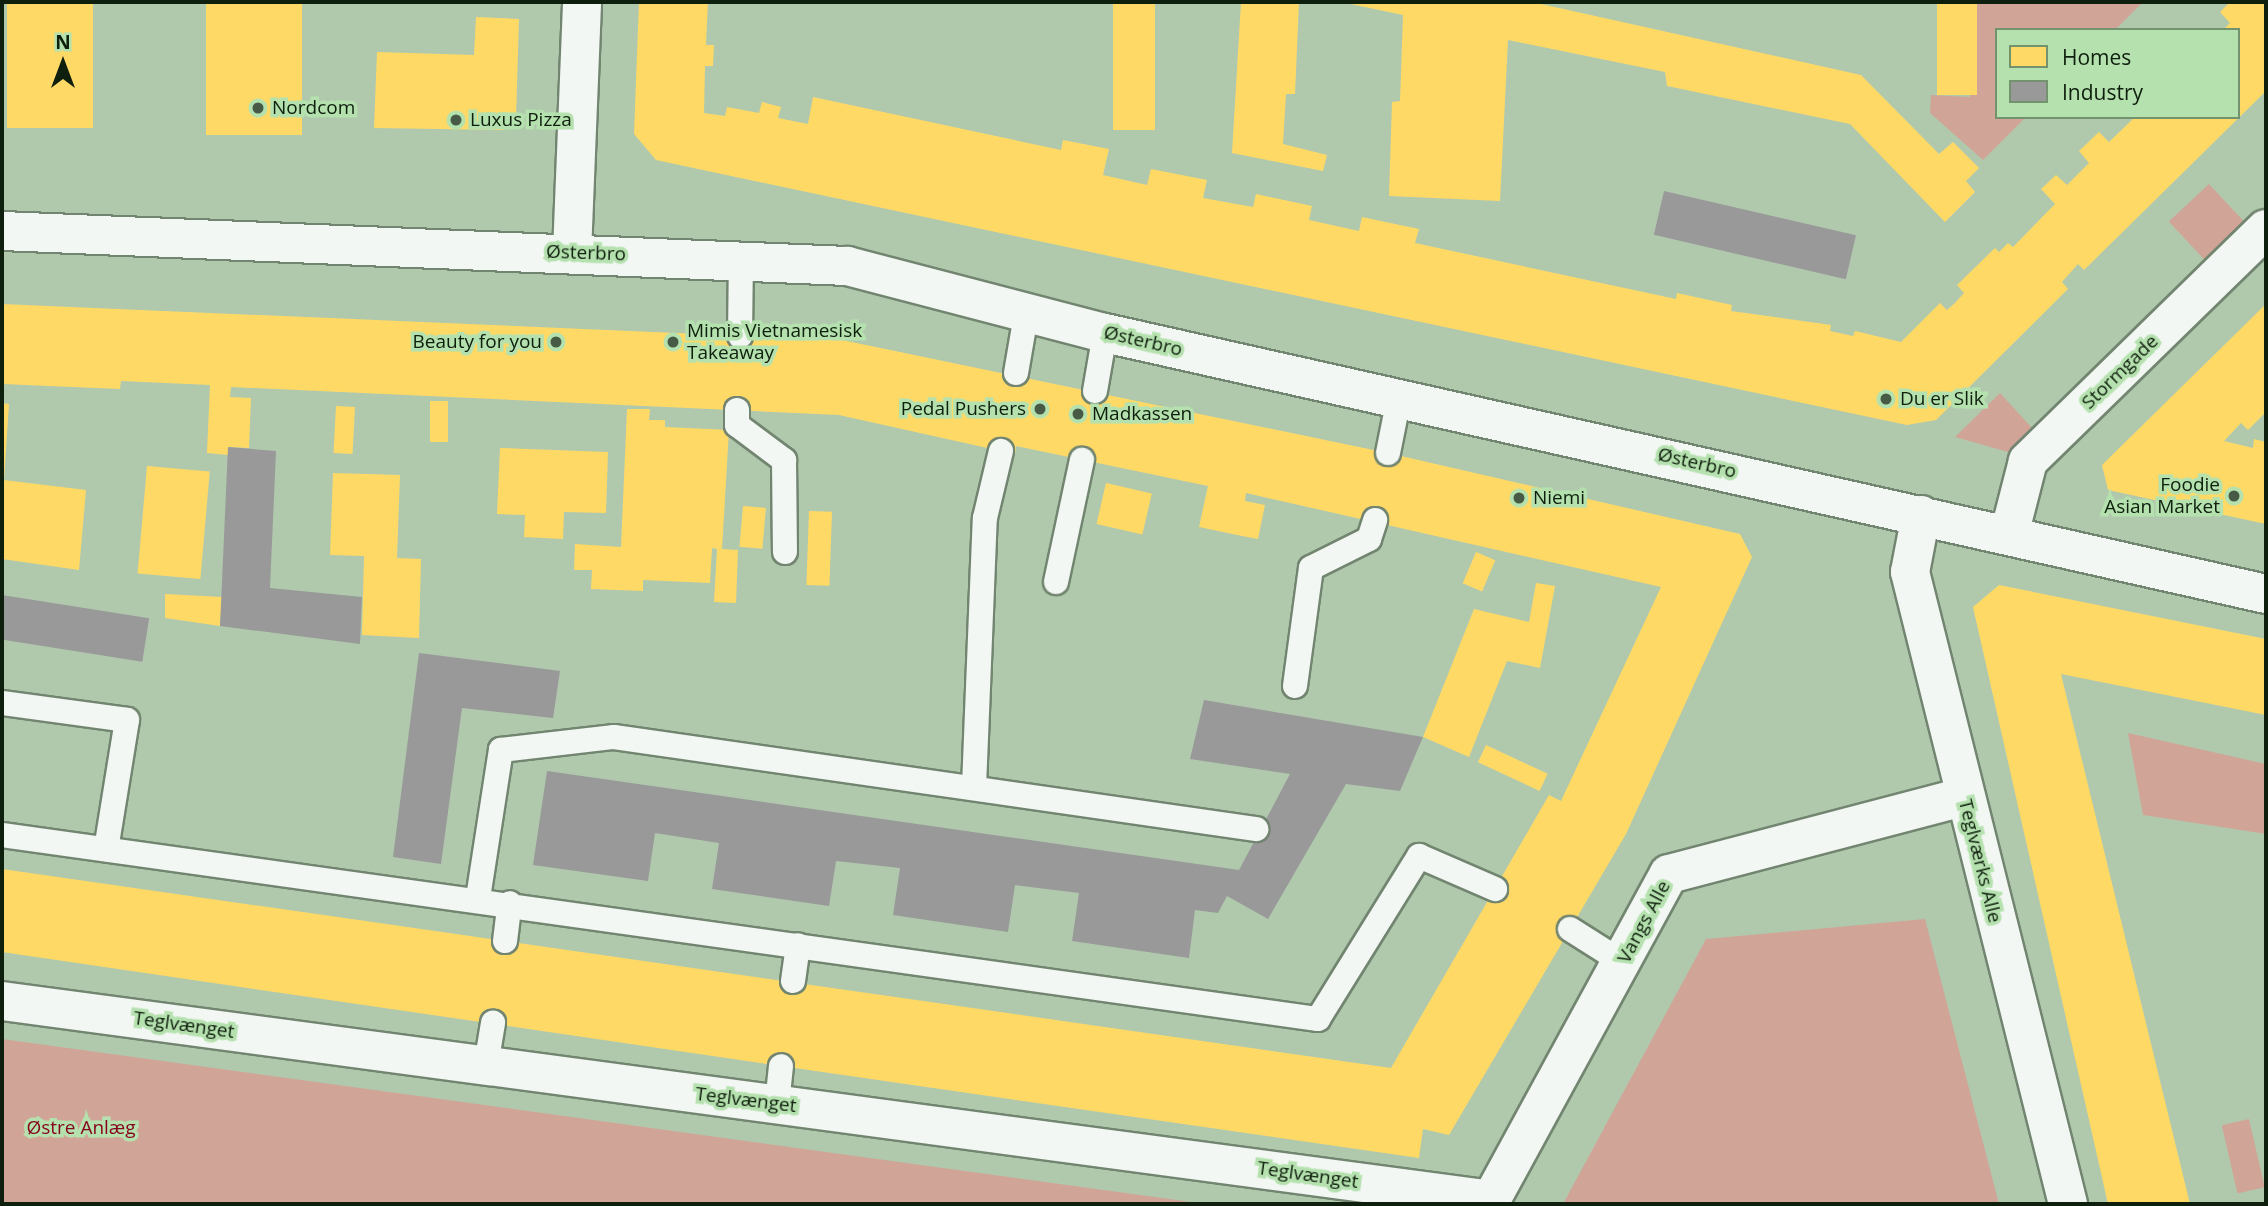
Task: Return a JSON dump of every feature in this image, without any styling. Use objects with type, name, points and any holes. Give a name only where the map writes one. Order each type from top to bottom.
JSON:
[{"type":"street","points":[[572,253],[582,2]]},
{"type":"street","name":"Stormgade","points":[[2009,535],[2028,461],[2266,229]]},
{"type":"street","name":"Østerbro","points":[[2,231],[741,258],[847,266],[1026,315],[2266,594]]},
{"type":"street","name":"Teglværks Alle","points":[[1921,515],[1910,572],[1964,797],[2068,1204]]},
{"type":"street","name":"Vangs Alle","points":[[1491,1200],[1670,874],[1964,797]]},
{"type":"street","name":"Teglvænget","points":[[2,1000],[1491,1200]]},
{"type":"lane","points":[[740,336],[741,258]]},
{"type":"lane","points":[[1016,373],[1026,315]]},
{"type":"lane","points":[[1095,391],[1105,333]]},
{"type":"lane","points":[[1388,453],[1399,398]]},
{"type":"lane","points":[[737,410],[737,425],[783,460],[785,552]]},
{"type":"lane","points":[[974,787],[985,518],[1001,451]]},
{"type":"lane","points":[[1056,582],[1083,460]]},
{"type":"lane","points":[[1295,686],[1311,568],[1369,540],[1375,520]]},
{"type":"lane","points":[[2,703],[127,720],[106,849]]},
{"type":"lane","points":[[478,898],[501,750],[614,737],[1256,829]]},
{"type":"lane","points":[[2,835],[478,898],[1318,1019],[1419,856],[1495,889]]},
{"type":"lane","points":[[505,941],[510,903]]},
{"type":"lane","points":[[1570,929],[1630,948]]},
{"type":"lane","points":[[793,981],[798,945]]},
{"type":"lane","points":[[486,1065],[493,1023]]},
{"type":"lane","points":[[777,1104],[781,1066]]},
{"type":"green space","points":[[1977,2],[2143,2],[2117,28],[1995,28],[1995,119],[2024,119],[1983,160],[1930,113],[1931,95],[1970,97]]},
{"type":"green space","points":[[2209,184],[2244,222],[2204,260],[2169,222]]},
{"type":"green space","points":[[2000,393],[2033,429],[2008,452],[1955,437]]},
{"type":"green space","points":[[2128,733],[2266,764],[2266,834],[2143,815]]},
{"type":"green space","points":[[1925,919],[1999,1204],[1563,1204],[1706,939]]},
{"type":"green space","name":"Østre Anlæg","points":[[2,1039],[1206,1204],[2,1204]]},
{"type":"green space","points":[[2249,1119],[2265,1187],[2237,1194],[2222,1125]]},
{"type":"building: Homes","points":[[7,2],[93,2],[93,128],[7,128]]},
{"type":"building: Homes","points":[[206,2],[302,2],[302,135],[206,135]]},
{"type":"building: Homes","points":[[639,2],[708,2],[706,45],[714,45],[713,66],[705,66],[704,113],[725,116],[727,107],[759,113],[762,102],[781,107],[778,118],[808,124],[813,97],[1061,150],[1063,140],[1109,149],[1103,175],[1147,185],[1151,169],[1207,180],[1203,198],[1253,207],[1256,194],[1312,206],[1309,220],[1359,231],[1362,217],[1419,229],[1415,243],[1676,299],[1677,293],[1732,305],[1731,311],[1831,325],[1830,331],[1853,336],[1855,331],[1901,342],[1940,303],[1947,310],[1955,303],[1964,293],[1957,285],[1995,248],[1999,252],[2008,243],[2013,247],[2055,204],[2041,189],[2056,175],[2067,185],[2089,163],[2079,151],[2099,132],[2109,142],[2133,119],[2238,119],[2084,270],[2078,264],[2062,282],[2068,289],[1936,420],[1907,425],[656,160],[634,134]]},
{"type":"building: Homes","points":[[1113,2],[1155,2],[1155,130],[1113,130]]},
{"type":"building: Homes","points":[[1241,2],[1299,2],[1295,94],[1286,94],[1283,144],[1327,155],[1323,171],[1232,153]]},
{"type":"building: Homes","points":[[1341,2],[1532,2],[1861,75],[1939,154],[1953,142],[1979,168],[1966,181],[1975,192],[1945,222],[1850,124],[1667,86],[1665,72],[1508,40],[1500,201],[1389,196],[1392,102],[1400,101],[1403,15]]},
{"type":"building: Homes","points":[[1937,2],[1977,2],[1977,95],[1937,95]]},
{"type":"building: Homes","points":[[2230,2],[2266,2],[2266,91],[2240,117],[2240,28],[2225,28],[2230,23],[2220,12]]},
{"type":"building: Homes","points":[[476,17],[519,19],[516,119],[504,130],[374,128],[377,52],[474,55]]},
{"type":"building: Homes","points":[[2,304],[842,340],[1388,453],[1740,534],[1752,557],[1626,834],[1449,1135],[1423,1129],[1419,1158],[781,1066],[2,952],[2,869],[1391,1068],[1549,795],[1561,801],[1661,587],[1246,493],[1245,501],[1265,505],[1258,539],[1237,535],[1199,527],[1208,486],[1016,446],[1015,454],[839,415],[231,387],[230,397],[251,398],[249,448],[228,447],[228,455],[207,453],[210,385],[121,381],[120,389],[2,384]]},
{"type":"building: Homes","points":[[2266,304],[2266,412],[2248,430],[2241,423],[2224,441],[2253,448],[2254,439],[2266,442],[2266,524],[2108,490],[2102,465]]},
{"type":"building: Homes","points":[[430,401],[448,401],[448,442],[430,442]]},
{"type":"building: Homes","points":[[2,403],[9,404],[4,480],[86,490],[79,570],[2,559]]},
{"type":"building: Homes","points":[[336,406],[355,407],[353,454],[334,453]]},
{"type":"building: Homes","points":[[627,409],[650,409],[649,420],[665,420],[665,427],[729,430],[722,549],[738,550],[736,603],[714,602],[717,549],[712,548],[710,583],[643,580],[643,591],[591,589],[592,570],[574,570],[575,544],[621,547]]},
{"type":"building: Homes","points":[[500,448],[608,452],[606,513],[564,512],[563,539],[524,537],[525,515],[497,514]]},
{"type":"building: Homes","points":[[147,466],[210,471],[200,579],[138,574]]},
{"type":"building: Homes","points":[[333,473],[400,475],[397,558],[421,559],[419,638],[362,635],[364,556],[330,555]]},
{"type":"building: Homes","points":[[1106,483],[1152,494],[1142,534],[1097,524]]},
{"type":"building: Homes","points":[[743,506],[766,508],[762,549],[739,547]]},
{"type":"building: Homes","points":[[809,511],[832,512],[829,586],[806,585]]},
{"type":"building: Homes","points":[[1476,552],[1495,560],[1482,592],[1463,583]]},
{"type":"building: Homes","points":[[1536,583],[1555,586],[1540,668],[1507,661],[1469,757],[1423,737],[1474,609],[1529,622]]},
{"type":"building: Homes","points":[[1999,585],[2266,639],[2266,715],[2061,674],[2190,1204],[2108,1204],[1973,607]]},
{"type":"building: Homes","points":[[165,594],[222,597],[220,626],[165,618]]},
{"type":"building: Homes","points":[[1486,745],[1548,774],[1540,791],[1478,762]]},
{"type":"building: Industry","points":[[1664,191],[1856,235],[1846,279],[1654,235]]},
{"type":"building: Industry","points":[[228,447],[276,451],[270,588],[362,597],[360,644],[220,626]]},
{"type":"building: Industry","points":[[2,595],[149,618],[142,662],[2,640]]},
{"type":"building: Industry","points":[[419,653],[560,671],[553,718],[462,708],[441,864],[393,857]]},
{"type":"building: Industry","points":[[1204,700],[1423,737],[1400,791],[1346,784],[1268,919],[1227,896],[1218,913],[1195,910],[1189,958],[1072,941],[1079,893],[1015,885],[1008,932],[893,915],[900,868],[836,861],[829,906],[712,889],[719,843],[655,833],[648,881],[533,865],[547,771],[1239,870],[1290,774],[1190,759]]},
{"type":"place","name":"Nordcom","points":[[258,108]]},
{"type":"place","name":"Luxus Pizza","points":[[456,120]]},
{"type":"place","name":"Beauty for you","points":[[556,342]]},
{"type":"place","name":"Mimis Vietnamesisk Takeaway","points":[[673,342]]},
{"type":"place","name":"Du er Slik","points":[[1886,399]]},
{"type":"place","name":"Pedal Pushers","points":[[1040,409]]},
{"type":"place","name":"Madkassen","points":[[1078,414]]},
{"type":"place","name":"Foodie Asian Market","points":[[2234,496]]},
{"type":"place","name":"Niemi","points":[[1519,498]]}]
